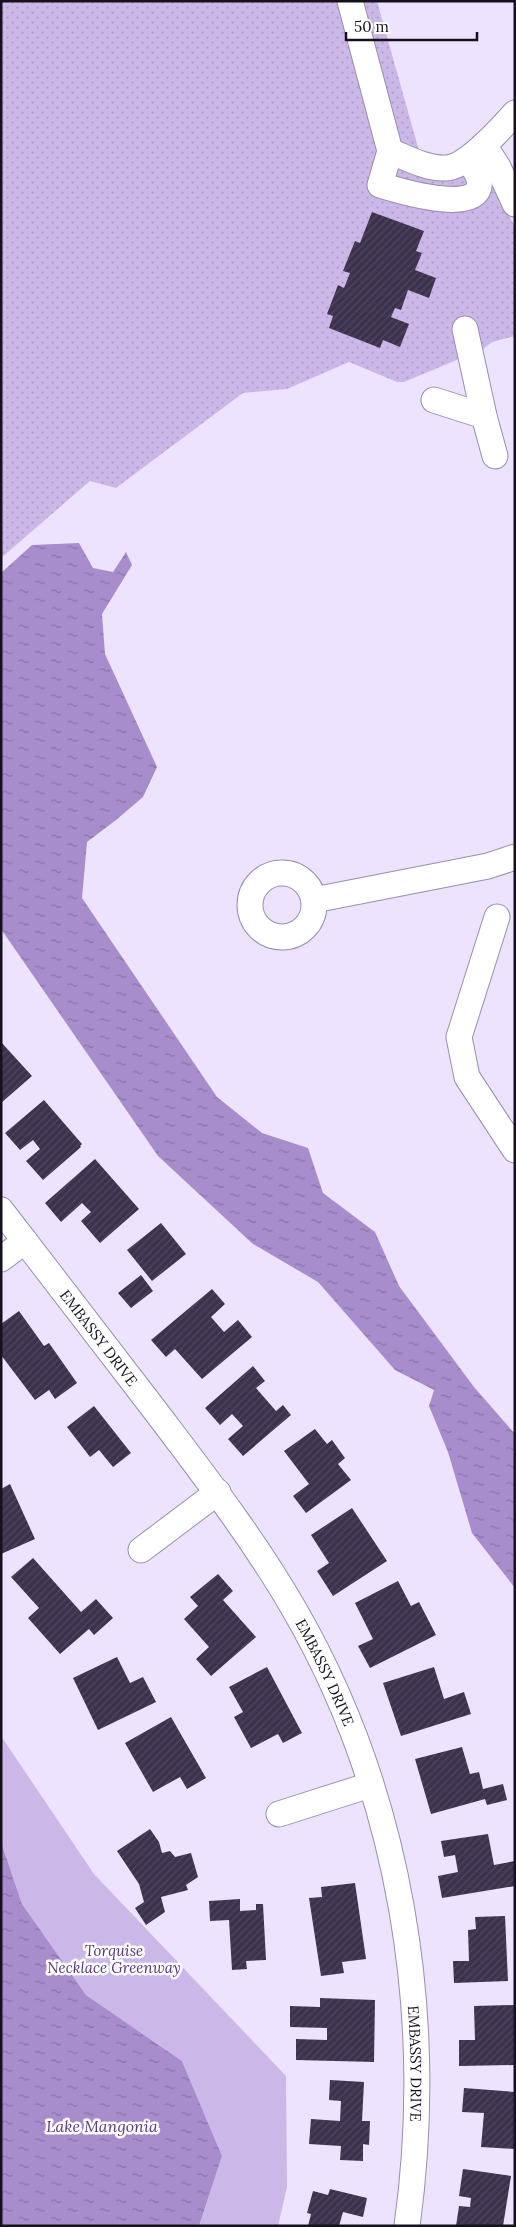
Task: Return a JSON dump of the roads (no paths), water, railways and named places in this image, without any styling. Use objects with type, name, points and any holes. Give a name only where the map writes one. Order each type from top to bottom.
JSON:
[{"type":"street","points":[[350,1],[390,151],[380,185],[416,195],[458,200],[473,196],[479,188],[476,152]]},
{"type":"street","points":[[390,151],[430,166],[447,168],[476,152],[515,113]]},
{"type":"street","points":[[476,152],[498,167],[515,204]]},
{"type":"street","points":[[465,329],[484,416],[495,456]]},
{"type":"street","points":[[434,400],[484,416]]},
{"type":"street","points":[[314,900],[488,866],[515,857]]},
{"type":"street","points":[[497,917],[459,1037],[468,1077],[515,1150]]},
{"type":"street","name":"EMBASSY DRIVE","points":[[1,1210],[218,1492],[254,1544],[295,1611],[324,1667],[349,1725],[385,1832],[399,1894],[414,2003],[417,2066],[416,2129],[406,2226]]},
{"type":"street","points":[[1,1259],[25,1241]]},
{"type":"street","points":[[142,1550],[218,1492]]},
{"type":"street","points":[[279,1814],[370,1784]]},
{"type":"water","points":[[79,543],[93,568],[113,572],[126,552],[132,565],[102,614],[105,654],[157,767],[143,797],[87,842],[82,898],[217,1097],[262,1133],[308,1148],[323,1193],[375,1232],[399,1286],[474,1387],[515,1434],[515,1588],[472,1533],[448,1452],[429,1406],[434,1390],[395,1370],[318,1282],[253,1244],[158,1156],[1,929],[1,573],[32,545]]},
{"type":"water","name":"Lake Mangonia","points":[[1,1842],[22,1904],[86,1995],[182,2061],[222,2156],[199,2226],[1,2226]]},
{"type":"park label","name":"Torquise Necklace Greenway","points":[[114,1958]]}]
